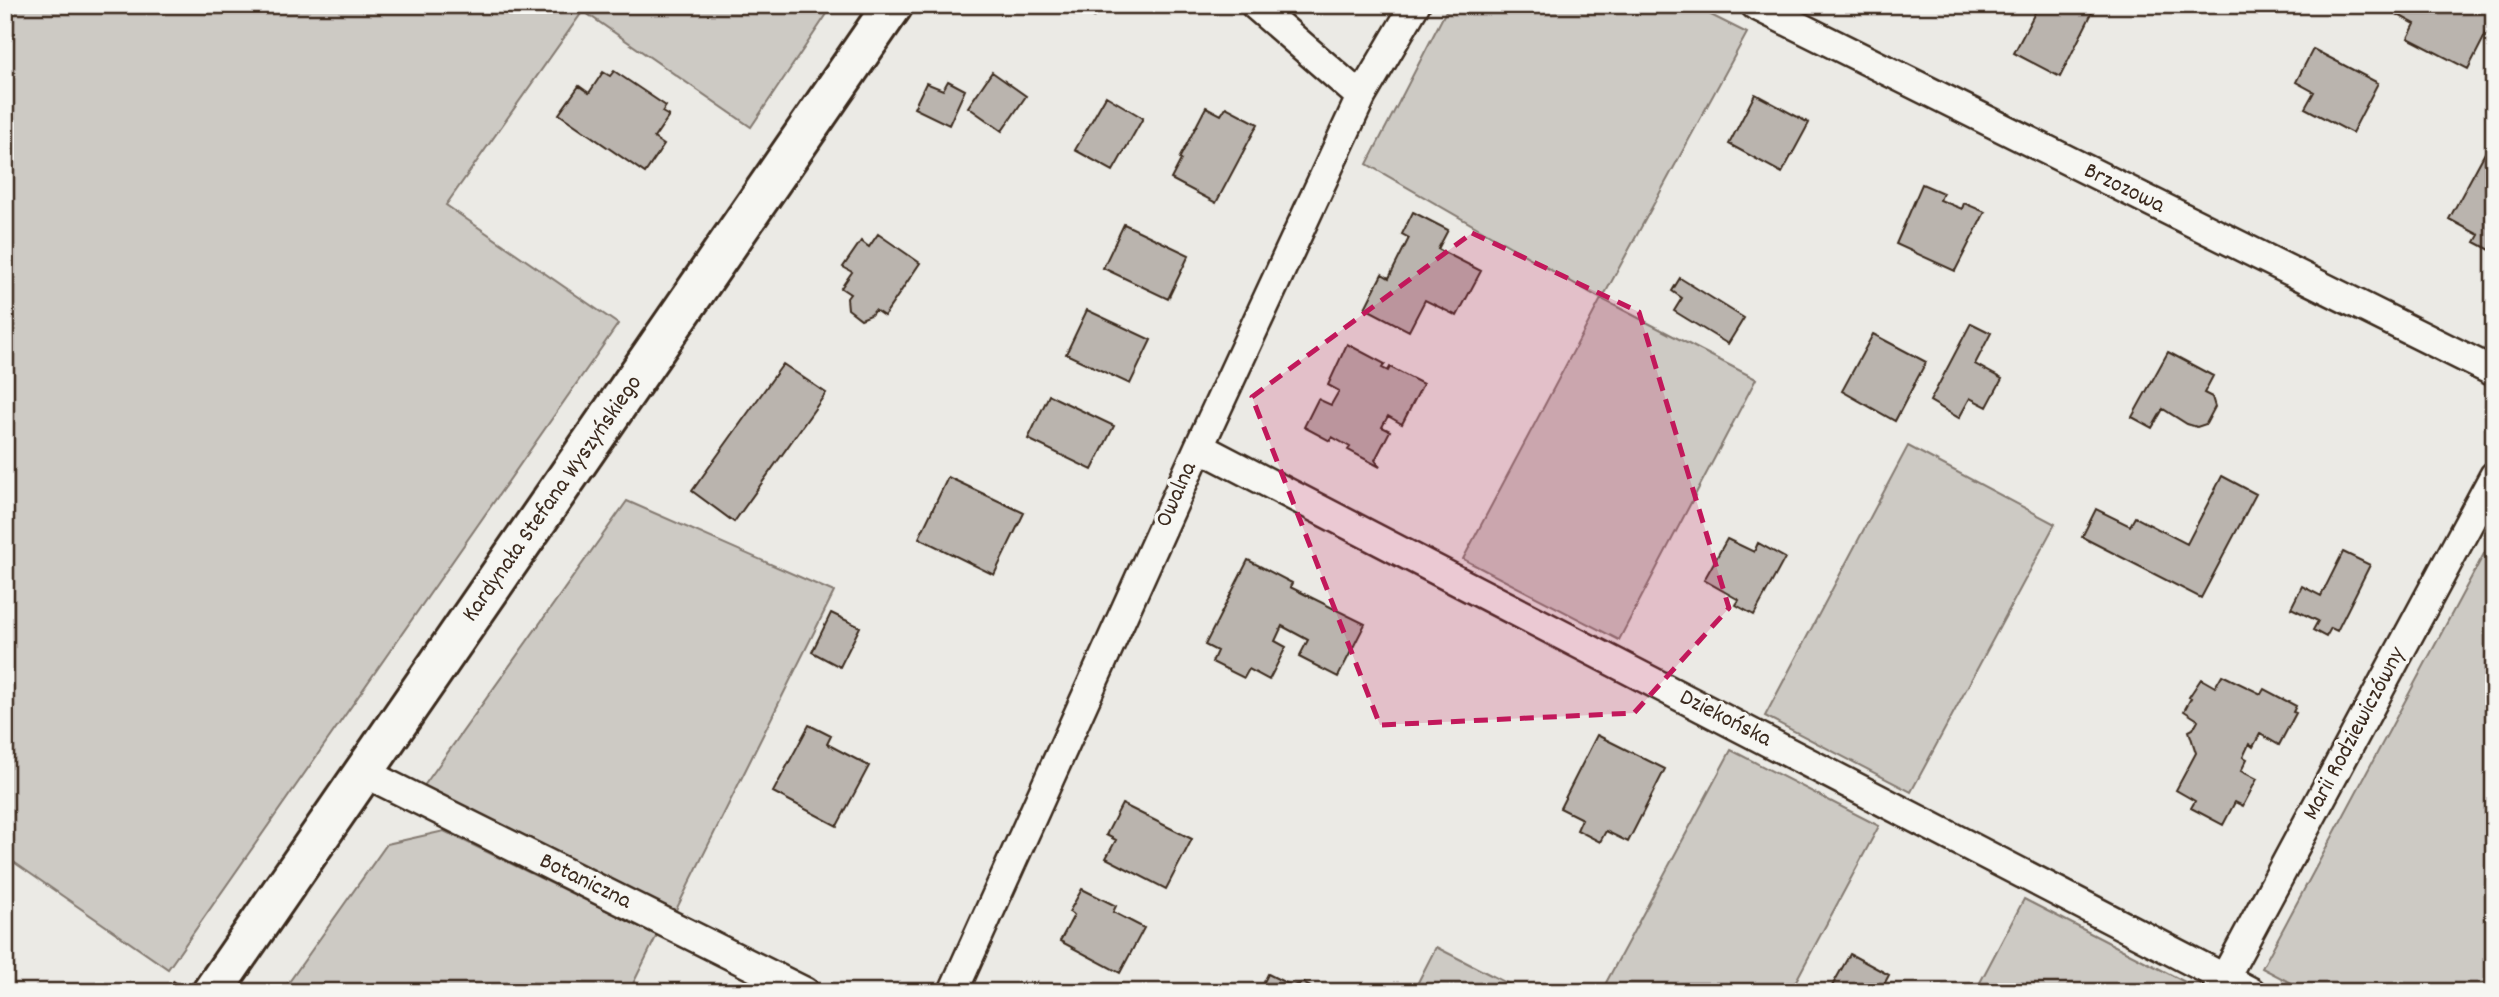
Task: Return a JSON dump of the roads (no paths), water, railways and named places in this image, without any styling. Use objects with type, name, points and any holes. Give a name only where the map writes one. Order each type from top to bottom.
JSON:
[{"type":"main road","name":"Kardynała Stefana Wyszyńskiego","points":[[212,992],[892,5]]},
{"type":"street","points":[[1255,5],[1361,97]]},
{"type":"street","name":"Owalna","points":[[953,992],[1199,447],[1361,97],[1415,5]]},
{"type":"street","name":"Brzozowa","points":[[1755,5],[2494,372]]},
{"type":"street","name":"Dziekońska","points":[[1199,447],[2220,985],[2251,992]]},
{"type":"street","name":"Marii Rodziewiczówny","points":[[2220,985],[2494,476]]},
{"type":"street","name":"Botaniczna","points":[[365,773],[805,992]]}]
